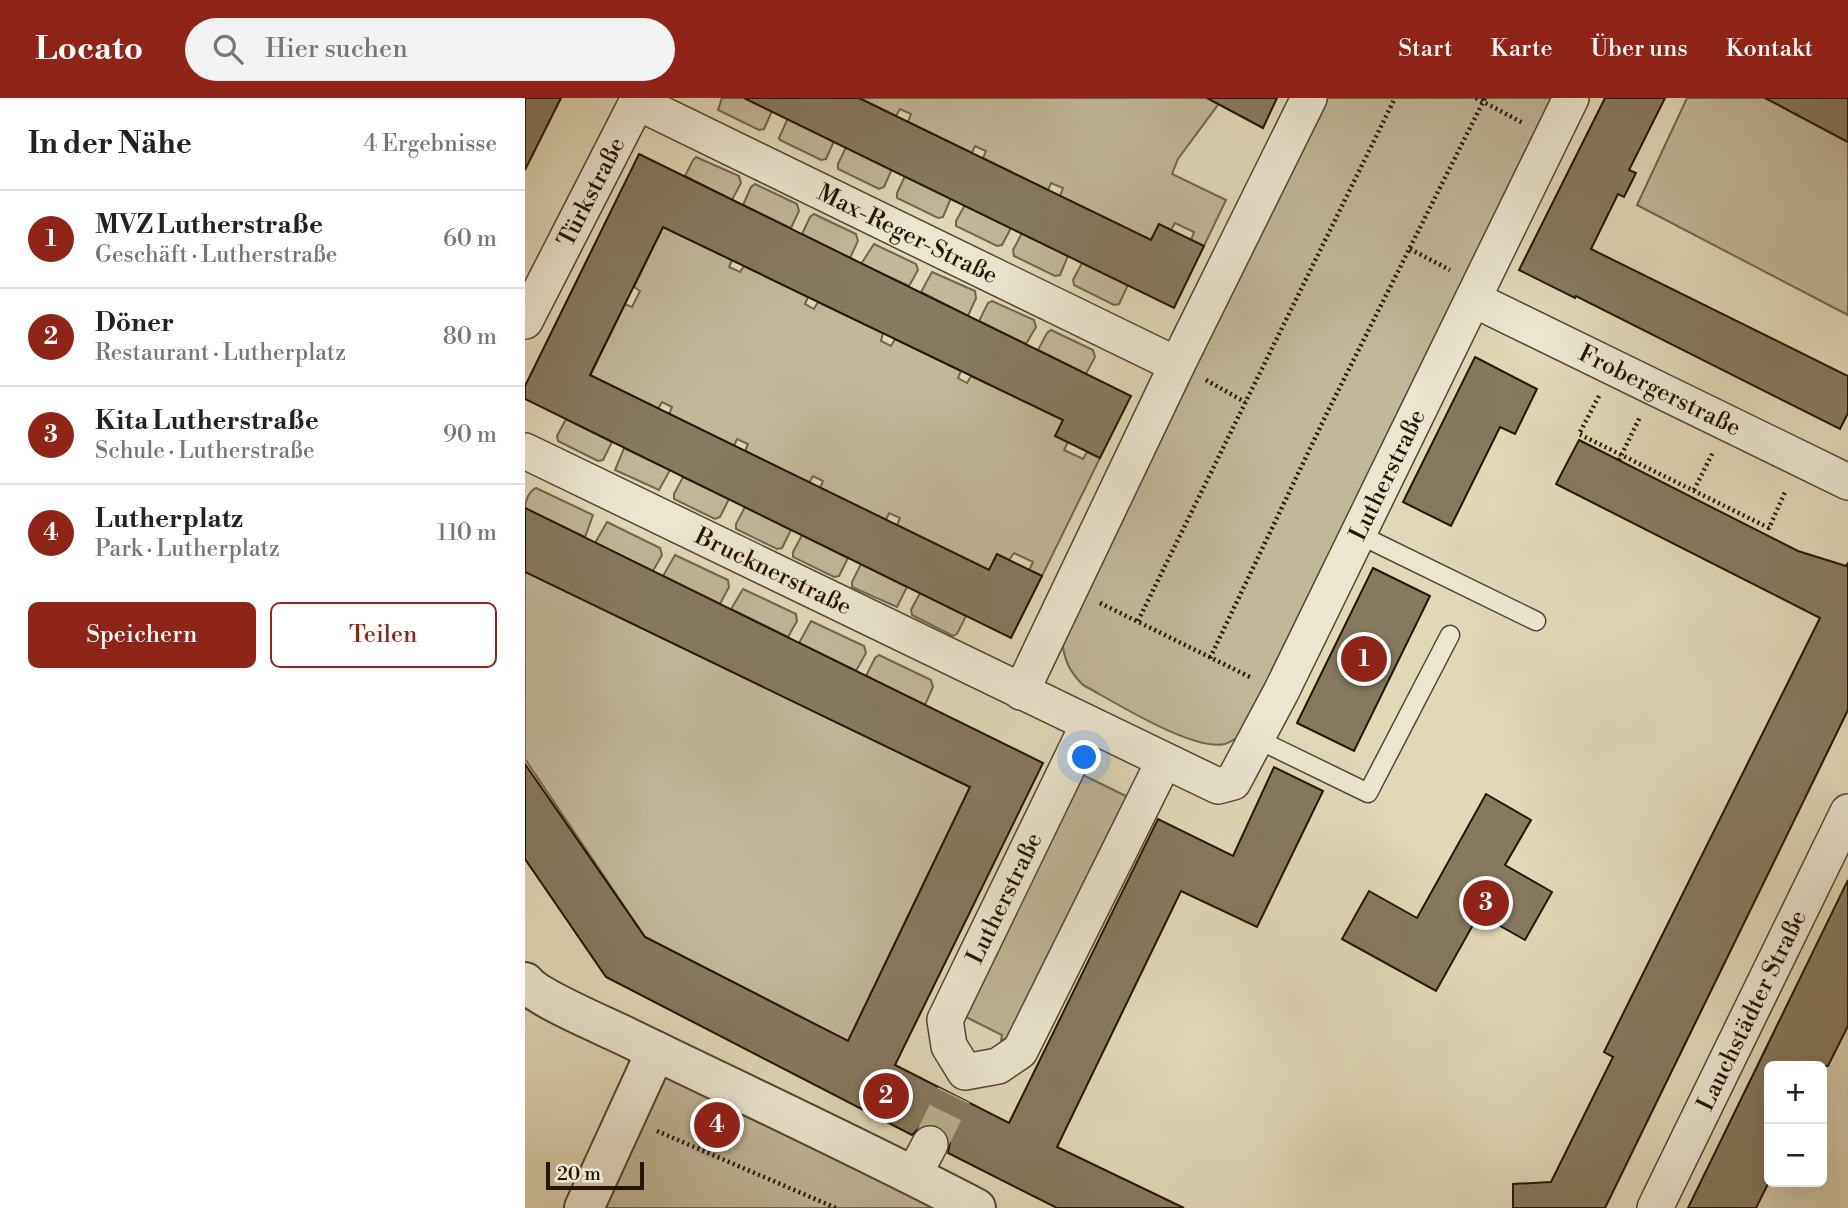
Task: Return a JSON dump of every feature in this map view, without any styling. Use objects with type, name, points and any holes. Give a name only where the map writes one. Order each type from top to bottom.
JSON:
[{"type":"street","points":[[1021,692],[1177,365],[1309,98]]},
{"type":"street","name":"Lutherstraße","points":[[1021,692],[1218,786],[1233,782],[1281,692],[1571,98]]},
{"type":"street","name":"Max-Reger-Straße","points":[[638,100],[1177,365]]},
{"type":"street","name":"Türkstraße","points":[[525,321],[638,100]]},
{"type":"street","name":"Frobergerstraße","points":[[1476,292],[1613,368],[1848,482]]},
{"type":"street","name":"Brucknerstraße","points":[[525,451],[1021,692]]},
{"type":"street","name":"Lutherstraße","points":[[1088,725],[945,1020],[960,1084],[998,1066],[1020,1051],[1164,761]]},
{"type":"street","name":"Lauchstädter Straße","points":[[1655,1208],[1848,812]]},
{"type":"street","points":[[525,982],[530,989],[656,1051],[921,1160],[976,1208]]},
{"type":"street","points":[[584,1208],[656,1051]]},
{"type":"lane","points":[[1358,534],[1536,621]]},
{"type":"lane","points":[[1257,739],[1368,793],[1450,635]]},
{"type":"path","points":[[1138,621],[1395,98]]},
{"type":"path","points":[[1476,98],[1552,139]]},
{"type":"path","points":[[1210,657],[1327,413],[1484,100]]},
{"type":"path","points":[[1410,250],[1476,292]]},
{"type":"path","points":[[1177,365],[1245,401]]},
{"type":"path","points":[[1613,368],[1577,436],[1769,528],[1775,516]]},
{"type":"path","points":[[1620,457],[1631,434]]},
{"type":"path","points":[[1694,491],[1700,477]]},
{"type":"path","points":[[1070,590],[1281,692]]},
{"type":"path","points":[[627,1117],[836,1208]]},
{"type":"shaded area","points":[[722,98],[747,98],[772,111],[764,129],[759,130],[718,110]]},
{"type":"shaded area","points":[[859,98],[1223,98],[1178,159],[1172,174],[1226,200],[1204,246],[1191,240],[1194,232],[1175,223],[1171,230],[1159,224],[1151,240],[1060,196],[1063,188],[1051,183],[1048,190],[983,158],[986,151],[975,146],[972,153],[908,122],[911,114],[900,109],[896,116]]},
{"type":"shaded area","points":[[1326,98],[1559,98],[1244,733],[1225,744],[1211,744],[1153,724],[1083,685],[1068,665],[1062,640]]},
{"type":"shaded area","points":[[1687,98],[1793,98],[1788,110],[1848,142],[1848,315],[1637,205]]},
{"type":"shaded area","points":[[788,118],[834,141],[826,159],[821,160],[780,140]]},
{"type":"shaded area","points":[[846,147],[892,169],[884,187],[879,189],[838,169]]},
{"type":"shaded area","points":[[696,157],[739,176],[741,183],[732,200],[685,176]]},
{"type":"shaded area","points":[[905,176],[951,198],[943,217],[938,218],[897,198]]},
{"type":"shaded area","points":[[755,184],[797,204],[799,211],[791,228],[743,205]]},
{"type":"shaded area","points":[[965,205],[1011,228],[1002,245],[997,246],[956,226]]},
{"type":"shaded area","points":[[814,214],[856,234],[858,241],[850,258],[802,234]]},
{"type":"shaded area","points":[[663,227],[732,260],[729,267],[740,272],[744,266],[808,297],[805,304],[814,309],[818,302],[883,333],[881,341],[891,346],[895,339],[961,371],[958,378],[967,383],[971,376],[1063,420],[1068,442],[1064,450],[1083,459],[1087,452],[1100,458],[1042,576],[1029,570],[1033,562],[1014,553],[1009,560],[997,554],[989,570],[897,525],[900,518],[889,513],[886,520],[820,488],[823,481],[813,476],[809,483],[745,451],[748,444],[737,439],[734,446],[669,414],[672,407],[662,402],[658,409],[590,376],[625,304],[632,307],[640,291],[634,287]]},
{"type":"shaded area","points":[[1022,233],[1068,256],[1060,275],[1055,276],[1014,256],[1013,250]]},
{"type":"shaded area","points":[[874,244],[916,264],[918,270],[909,286],[861,264]]},
{"type":"shaded area","points":[[1082,263],[1128,285],[1119,304],[1114,305],[1074,285],[1073,280]]},
{"type":"shaded area","points":[[932,272],[975,291],[976,298],[968,316],[921,292]]},
{"type":"shaded area","points":[[992,301],[1034,320],[1036,327],[1026,344],[979,321],[988,303]]},
{"type":"shaded area","points":[[1051,330],[1093,350],[1095,357],[1086,374],[1038,350]]},
{"type":"shaded area","points":[[566,419],[612,442],[603,460],[598,461],[558,441],[557,436]]},
{"type":"shaded area","points":[[624,448],[670,470],[659,490],[615,470]]},
{"type":"shaded area","points":[[683,477],[729,499],[720,517],[715,519],[674,499]]},
{"type":"shaded area","points":[[536,488],[593,515],[585,537],[525,508],[528,496]]},
{"type":"shaded area","points":[[745,507],[791,530],[782,548],[777,549],[736,529]]},
{"type":"shaded area","points":[[607,522],[660,548],[662,555],[653,571],[595,543]]},
{"type":"shaded area","points":[[802,535],[848,558],[839,576],[834,577],[793,557]]},
{"type":"shaded area","points":[[675,555],[728,580],[729,587],[720,604],[663,576]]},
{"type":"shaded area","points":[[861,564],[907,587],[897,607],[852,587]]},
{"type":"shaded area","points":[[525,571],[970,787],[848,1041],[645,937],[525,759]]},
{"type":"shaded area","points":[[743,589],[796,614],[797,621],[788,637],[731,609]]},
{"type":"shaded area","points":[[920,593],[966,616],[957,634],[953,636],[912,615],[911,610]]},
{"type":"shaded area","points":[[811,621],[864,646],[866,653],[856,671],[799,643]]},
{"type":"shaded area","points":[[879,655],[931,680],[933,687],[925,705],[866,676]]},
{"type":"shaded area","points":[[1081,774],[1130,798],[1015,1034],[1001,1041],[1002,1035],[966,1017],[962,1021]]},
{"type":"shaded area","points":[[656,1051],[976,1208],[584,1208]]},
{"type":"building","points":[[525,98],[561,98],[525,170]]},
{"type":"building","points":[[744,98],[859,98],[1151,240],[1159,224],[1204,246],[1174,308]]},
{"type":"building","points":[[1207,98],[1277,98],[1263,128]]},
{"type":"building","points":[[1605,98],[1665,98],[1629,170],[1636,173],[1624,197],[1618,194],[1591,249],[1848,376],[1848,413],[1840,429],[1519,270]]},
{"type":"building","points":[[1765,98],[1848,98],[1848,142]]},
{"type":"building","points":[[639,154],[1131,396],[1100,458],[1055,436],[1063,420],[663,227],[590,375],[989,570],[997,554],[1042,576],[1011,638],[525,399],[525,386]]},
{"type":"building","points":[[1475,357],[1537,389],[1515,434],[1500,427],[1451,526],[1403,502]]},
{"type":"building","points":[[1579,440],[1798,551],[1846,566],[1848,563],[1848,710],[1605,1208],[1513,1208],[1513,1184],[1551,1182],[1613,1057],[1604,1052],[1820,618],[1556,484]]},
{"type":"building","points":[[525,508],[1043,763],[895,1065],[1009,1123],[1158,819],[1233,856],[1274,767],[1323,791],[1257,927],[1181,891],[1057,1147],[1184,1208],[1057,1208],[948,1153],[950,1143],[947,1134],[939,1126],[930,1124],[920,1127],[912,1135],[606,977],[525,859],[525,764],[645,937],[848,1041],[970,787],[525,572]]},
{"type":"building","points":[[1373,568],[1430,596],[1354,751],[1297,723]]},
{"type":"building","points":[[1486,794],[1531,820],[1505,865],[1552,892],[1525,940],[1479,914],[1436,991],[1342,939],[1369,891],[1417,918]]},
{"type":"building","points":[[1848,880],[1848,1026],[1828,1066],[1827,1061],[1764,1061],[1764,1187],[1766,1187],[1756,1208],[1688,1208]]},
{"type":"tunnel","points":[[930,1144],[954,1095]]},
{"type":"place","name":"MVZ Lutherstraße","points":[[1364,659]]},
{"type":"place","name":"Kita Lutherstraße","points":[[1486,903]]},
{"type":"place","name":"Döner","points":[[886,1096]]},
{"type":"place","name":"Lutherplatz","points":[[717,1125]]}]
